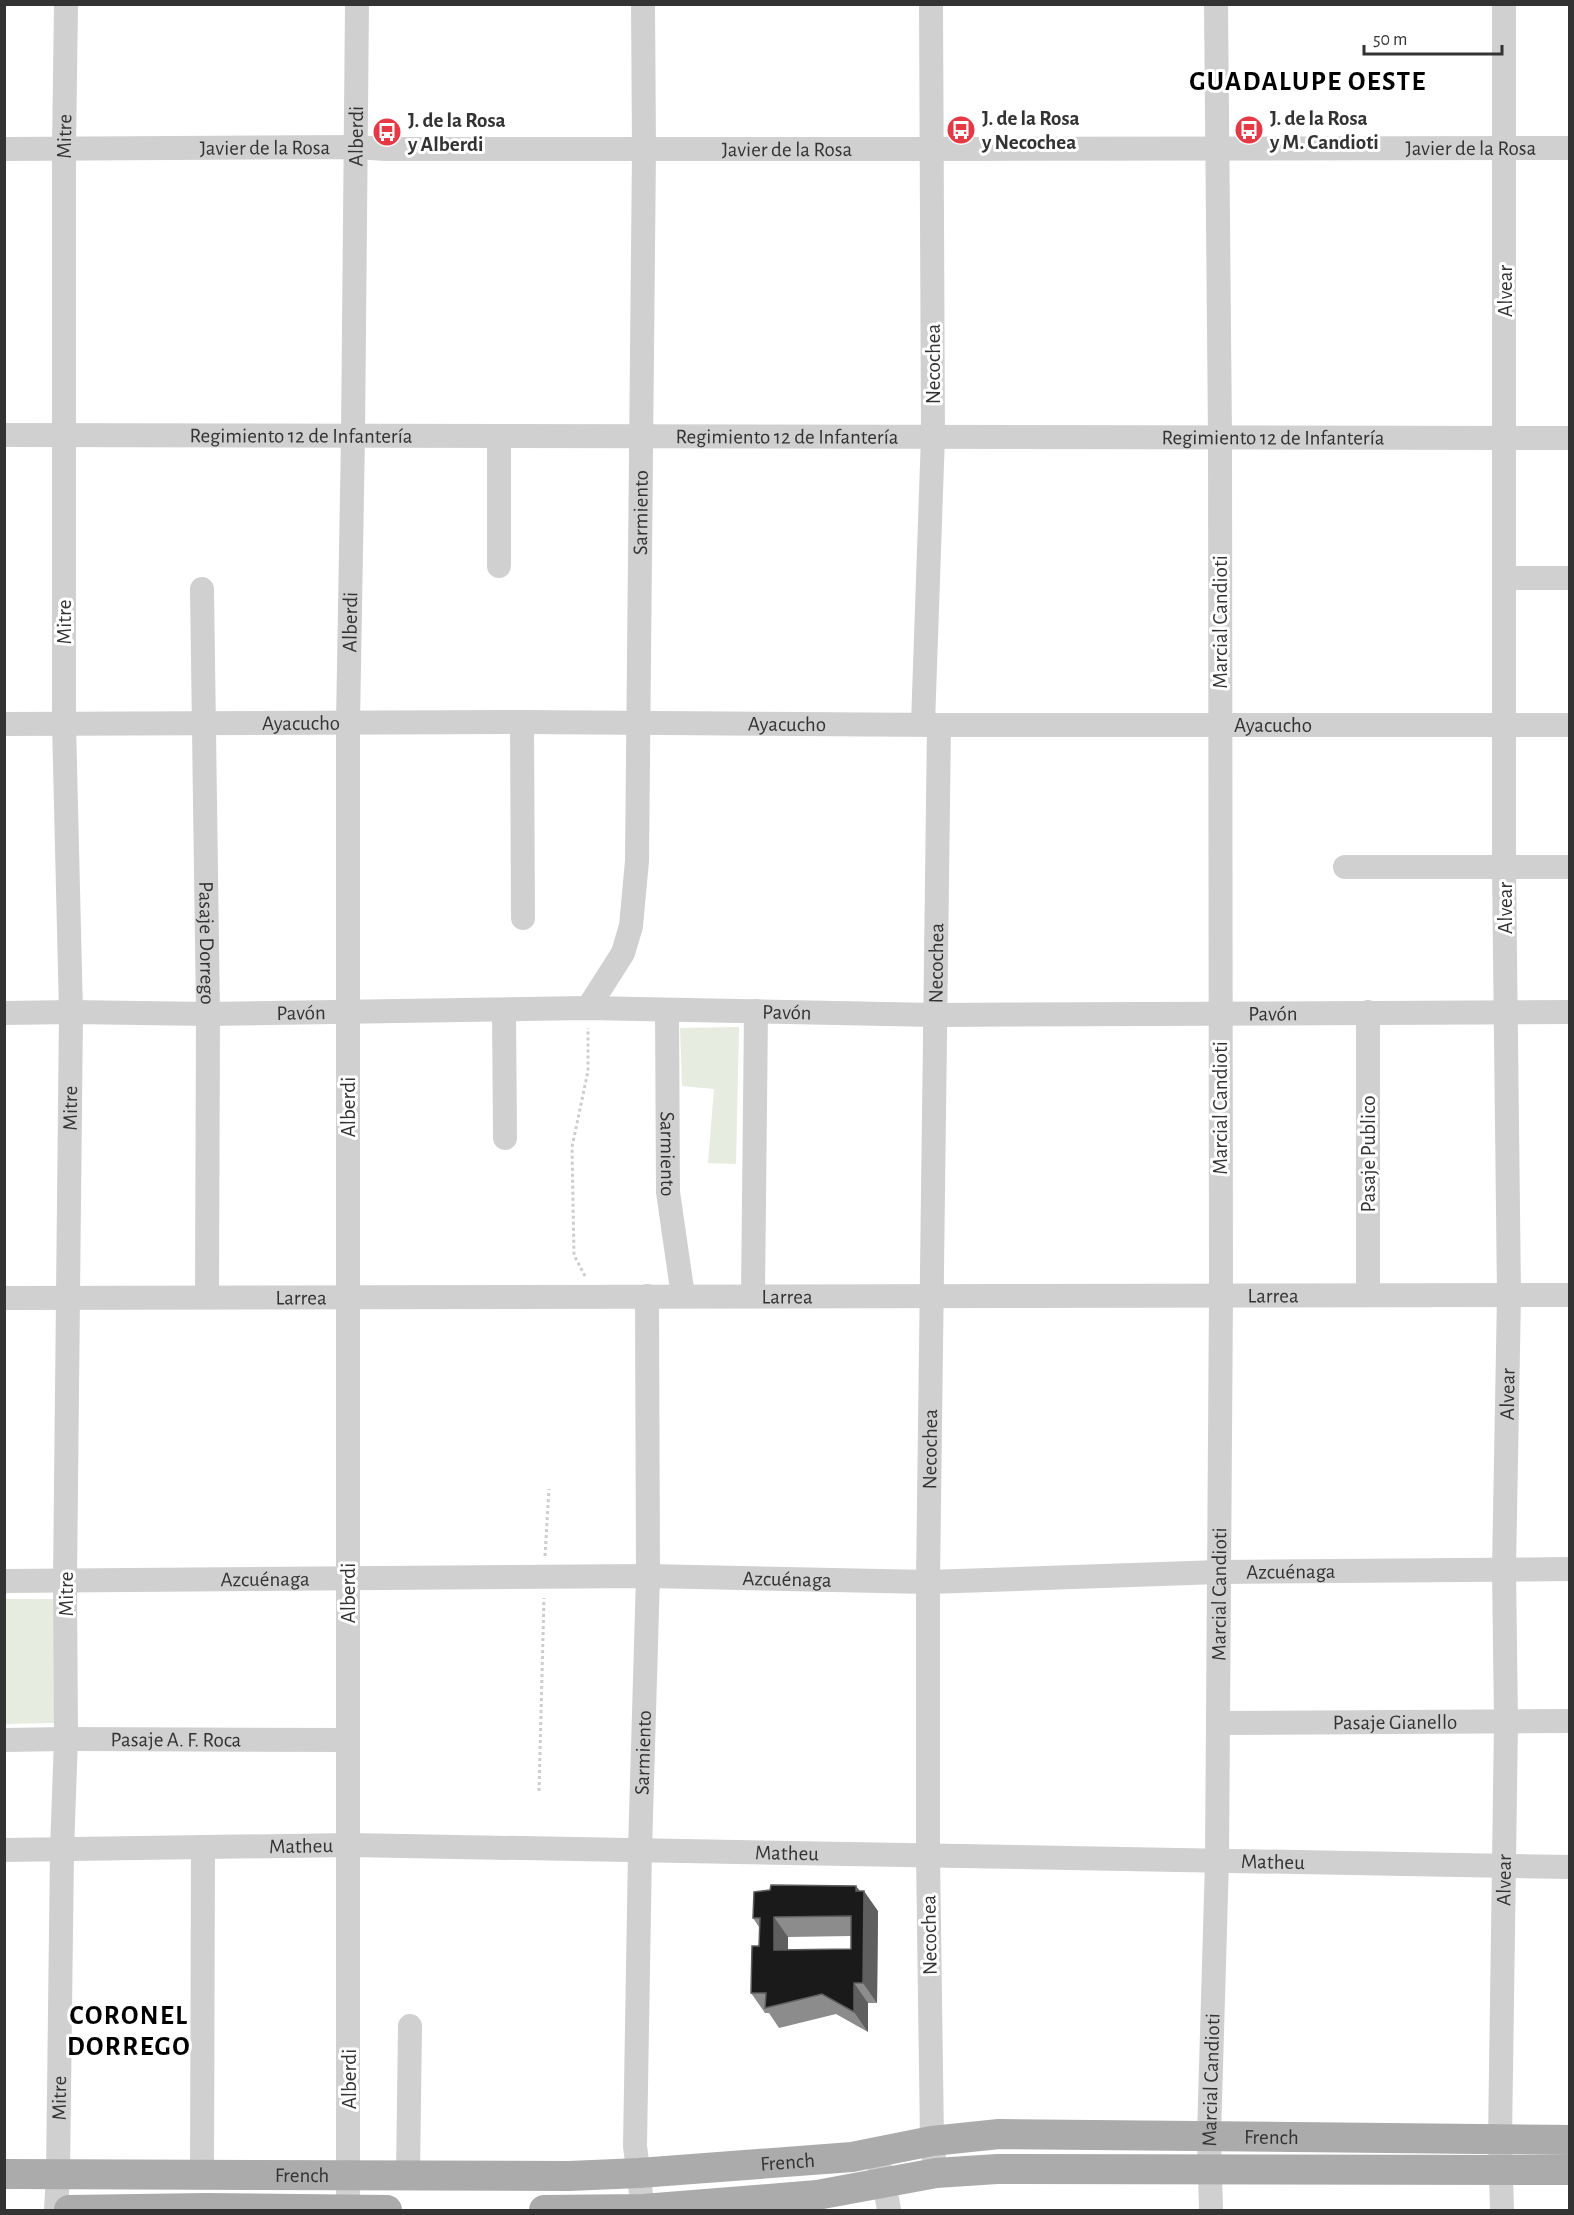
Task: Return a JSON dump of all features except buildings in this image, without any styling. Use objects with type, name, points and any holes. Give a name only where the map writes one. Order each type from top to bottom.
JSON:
[{"type":"main road","name":"French","points":[[544,2211],[643,2210],[817,2195],[932,2141],[999,2134],[1569,2140]]},
{"type":"main road","name":"French","points":[[4,2174],[569,2176],[880,2167],[936,2173],[997,2169],[1569,2170]]},
{"type":"main road","name":"French","points":[[69,2211],[206,2209],[387,2211]]},
{"type":"street","name":"Mitre","points":[[56,2211],[66,1739],[65,1581],[71,1011],[64,724],[66,4]]},
{"type":"street","name":"Alberdi","points":[[348,2210],[348,723],[357,4]]},
{"type":"street","name":"Sarmiento","points":[[588,1008],[623,953],[631,926],[637,861],[642,436],[643,4]]},
{"type":"street","name":"Necochea","points":[[931,4],[933,435],[931,724],[935,1015],[928,1582],[928,1854],[932,2141],[936,2173]]},
{"type":"street","name":"Marcial Candioti","points":[[1211,2211],[1209,2136],[1218,1861],[1221,1295],[1220,437],[1216,4]]},
{"type":"street","name":"Alvear","points":[[1502,2211],[1500,2140],[1506,1722],[1504,1569],[1509,1295],[1504,868],[1506,438],[1504,4]]},
{"type":"street","name":"Javier de la Rosa","points":[[4,149],[1569,148]]},
{"type":"street","name":"Regimiento 12 de Infantería","points":[[4,435],[1569,438]]},
{"type":"street","points":[[499,436],[500,566]]},
{"type":"street","points":[[1505,578],[1569,578]]},
{"type":"street","name":"Pasaje Dorrego","points":[[202,590],[208,1014],[207,1297]]},
{"type":"street","points":[[522,722],[523,918]]},
{"type":"street","name":"Ayacucho","points":[[4,724],[637,722],[1569,725]]},
{"type":"street","points":[[1345,867],[1569,867]]},
{"type":"street","name":"Pavón","points":[[4,1013],[71,1011],[208,1014],[588,1008],[935,1015],[1569,1012]]},
{"type":"street","points":[[504,1010],[505,1138]]},
{"type":"street","name":"Sarmiento","points":[[667,1010],[668,1192],[683,1296]]},
{"type":"street","points":[[753,1295],[756,1011]]},
{"type":"street","name":"Pasaje Publico","points":[[1368,1012],[1368,1295]]},
{"type":"street","name":"Larrea","points":[[4,1298],[1569,1295]]},
{"type":"street","name":"Sarmiento","points":[[643,2210],[635,2146],[648,1576],[647,1296]]},
{"type":"street","name":"Azcuénaga","points":[[4,1581],[648,1576],[928,1582],[1219,1572],[1569,1569]]},
{"type":"street","name":"Pasaje Gianello","points":[[1219,1723],[1569,1721]]},
{"type":"street","name":"Pasaje A. F. Roca","points":[[4,1740],[348,1740]]},
{"type":"street","name":"Matheu","points":[[4,1850],[349,1845],[1569,1867]]},
{"type":"street","points":[[202,2174],[203,1847]]},
{"type":"street","points":[[408,2175],[410,2026]]},
{"type":"street","points":[[880,2167],[889,2211]]},
{"type":"path","points":[[588,1008],[588,1071],[572,1147],[574,1255],[595,1296]]},
{"type":"path","points":[[539,1791],[544,1576],[549,1489]]},
{"type":"shaded area","points":[[739,1027],[736,1164],[708,1163],[714,1089],[682,1086],[680,1028]]},
{"type":"shaded area","points":[[4,1599],[58,1599],[55,1723],[5,1724]]},
{"type":"place","name":"J. de la Rosa y Necochea","points":[[961,130]]},
{"type":"place","name":"J. de la Rosa y M. Candioti","points":[[1249,130]]},
{"type":"place","name":"J. de la Rosa y Alberdi","points":[[387,132]]},
{"type":"district","name":"GUADALUPE OESTE","points":[[1308,81]]},
{"type":"district","name":"CORONEL DORREGO","points":[[129,2030]]}]
